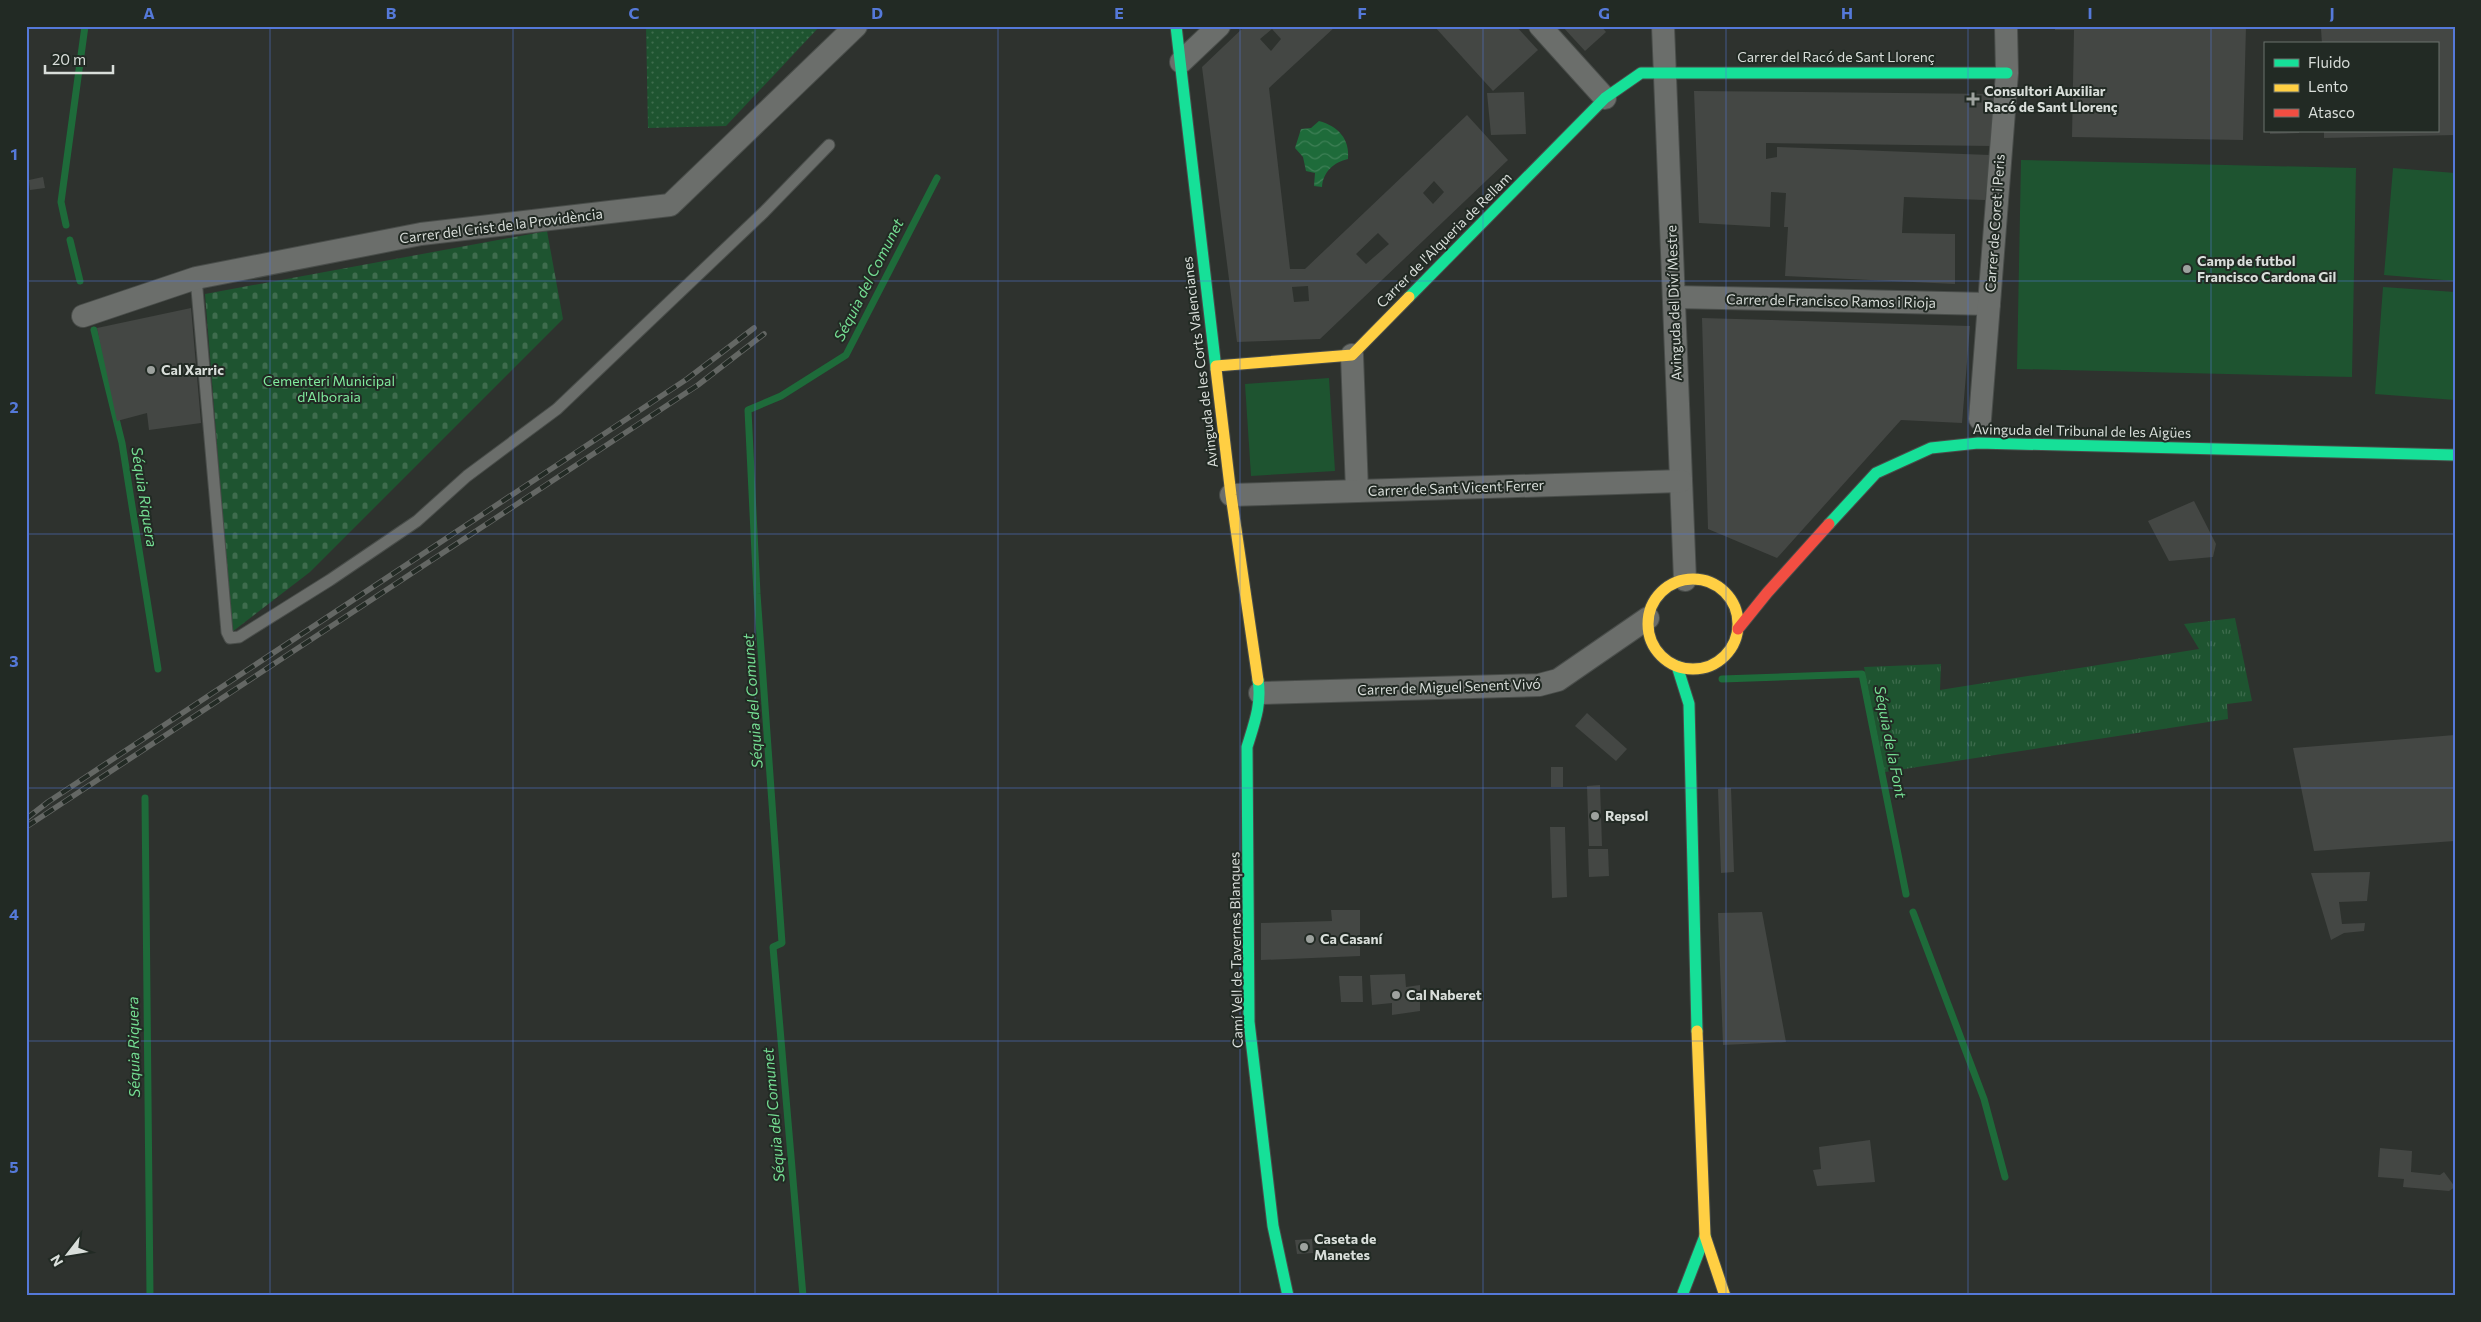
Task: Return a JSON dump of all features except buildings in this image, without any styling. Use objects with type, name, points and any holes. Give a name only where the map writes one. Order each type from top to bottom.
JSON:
[{"type":"street","name":"Carrer del Crist de la Providència","points":[[83,316],[196,278],[421,234],[670,205],[856,26]]},
{"type":"street","name":"Avinguda de les Corts Valencianes","points":[[1176,26],[1231,495],[1260,693]]},
{"type":"street","points":[[1181,62],[1219,26]]},
{"type":"street","points":[[1540,26],[1605,98]]},
{"type":"street","name":"Avinguda del Diví Mestre","points":[[1663,26],[1685,580]]},
{"type":"street","name":"Carrer de Coret i Peris","points":[[1980,419],[2007,73],[2006,26]]},
{"type":"street","name":"Carrer de l'Alqueria de Rellam","points":[[1352,355],[1605,98],[1641,73],[1665,72]]},
{"type":"street","name":"Carrer del Racó de Sant Llorenç","points":[[1665,72],[2007,73]]},
{"type":"street","name":"Carrer de Francisco Ramos i Rioja","points":[[1674,297],[1989,304]]},
{"type":"street","points":[[1216,366],[1352,355],[1358,491]]},
{"type":"street","name":"Avinguda del Tribunal de les Aigües","points":[[1738,629],[1767,593],[1876,473],[1931,448],[1978,443],[2455,455]]},
{"type":"street","name":"Carrer de Sant Vicent Ferrer","points":[[1231,495],[1681,481]]},
{"type":"street","points":[[1738,596],[1736,612],[1738,629],[1735,641],[1729,652],[1720,660],[1709,666],[1693,669],[1676,666],[1664,659],[1654,647],[1648,633],[1648,618],[1651,607],[1664,589],[1685,580],[1707,581],[1738,596],[1767,593]]},
{"type":"street","name":"Carrer de Miguel Senent Vivó","points":[[1260,693],[1538,685],[1558,680],[1648,618]]},
{"type":"street","points":[[1676,666],[1689,704],[1693,909],[1705,1236],[1724,1296]]},
{"type":"street","points":[[1689,704],[1709,666]]},
{"type":"street","name":"Camí Vell de Tavernes Blanques","points":[[1260,693],[1258,713],[1247,747],[1249,1022],[1273,1226],[1288,1296]]},
{"type":"street","points":[[1705,1236],[1681,1294],[1705,1291],[1724,1296]]},
{"type":"lane","points":[[196,278],[227,632],[230,638],[239,637],[330,580],[417,521],[467,476],[557,409],[764,212],[828,145]]},
{"type":"green space","points":[[646,26],[820,26],[726,126],[648,128]]},
{"type":"green space","name":"Camp de futbol Francisco Cardona Gil","points":[[2021,160],[2356,168],[2352,377],[2017,369]]},
{"type":"green space","points":[[2393,168],[2455,173],[2455,281],[2384,275]]},
{"type":"green space","name":"Cementeri Municipal d'Alboraia","points":[[547,231],[563,319],[310,572],[232,632],[205,294]]},
{"type":"green space","points":[[2383,287],[2455,292],[2455,400],[2375,394]]},
{"type":"green space","points":[[1329,378],[1335,471],[1251,476],[1245,384]]},
{"type":"green space","points":[[2235,618],[2252,701],[2227,704],[2228,719],[1885,772],[1864,667],[1941,664],[1940,690],[2199,649],[2184,624]]},
{"type":"water","points":[[1319,121],[1332,126],[1341,134],[1347,145],[1348,152],[1348,159],[1334,165],[1327,172],[1322,187],[1314,186],[1315,173],[1306,171],[1303,157],[1295,148],[1301,129],[1311,128]]},
{"type":"waterway","name":"Séquia Riquera","points":[[66,225],[61,202],[85,26]]},
{"type":"waterway","name":"Séquia del Comunet","points":[[803,1296],[773,947],[782,943],[757,594],[748,410],[781,396],[846,355],[937,178]]},
{"type":"waterway","points":[[70,240],[80,281]]},
{"type":"waterway","name":"Séquia Riquera","points":[[94,330],[122,443],[158,669]]},
{"type":"waterway","name":"Séquia de la Font","points":[[1722,679],[1862,674],[1906,894]]},
{"type":"waterway","name":"Séquia Riquera","points":[[145,798],[150,1296]]},
{"type":"waterway","name":"Séquia de la Font","points":[[1913,912],[1984,1099],[2005,1177]]},
{"type":"railway","points":[[26,819],[48,802],[687,379],[754,328]]},
{"type":"railway","points":[[26,827],[698,385],[764,334]]},
{"type":"traffic: fast","points":[[1176,26],[1216,369]]},
{"type":"traffic: fast","points":[[1409,297],[1605,98],[1641,73],[2007,73]]},
{"type":"traffic: fast","points":[[1829,524],[1876,473],[1931,448],[1978,443],[2455,455]]},
{"type":"traffic: fast","points":[[1677,666],[1689,704],[1697,1031]]},
{"type":"traffic: fast","points":[[1258,680],[1258,706],[1247,747],[1249,1022],[1273,1226],[1288,1296]]},
{"type":"traffic: fast","points":[[1683,1293],[1705,1236]]},
{"type":"traffic: slow","points":[[1216,366],[1352,355],[1409,297]]},
{"type":"traffic: slow","points":[[1216,369],[1231,495],[1258,680]]},
{"type":"traffic: slow","points":[[1693,579],[1710,583],[1725,592],[1734,607],[1738,624],[1734,641],[1725,656],[1710,665],[1693,669],[1676,665],[1661,656],[1652,641],[1648,624],[1652,607],[1661,592],[1676,583],[1693,579]]},
{"type":"traffic: slow","points":[[1697,1031],[1705,1236],[1725,1296]]},
{"type":"traffic: jam","points":[[1738,629],[1767,593],[1829,524]]},
{"type":"place","name":"Consultori Auxiliar Racó de Sant Llorenç","points":[[1973,99]]},
{"type":"place","name":"Camp de futbol Francisco Cardona Gil","points":[[2187,269]]},
{"type":"place","name":"Cal Xarric","points":[[151,370]]},
{"type":"place","name":"Repsol","points":[[1595,816]]},
{"type":"place","name":"Ca Casaní","points":[[1310,939]]},
{"type":"place","name":"Cal Naberet","points":[[1396,995]]},
{"type":"place","name":"Caseta de Manetes","points":[[1304,1247]]}]
